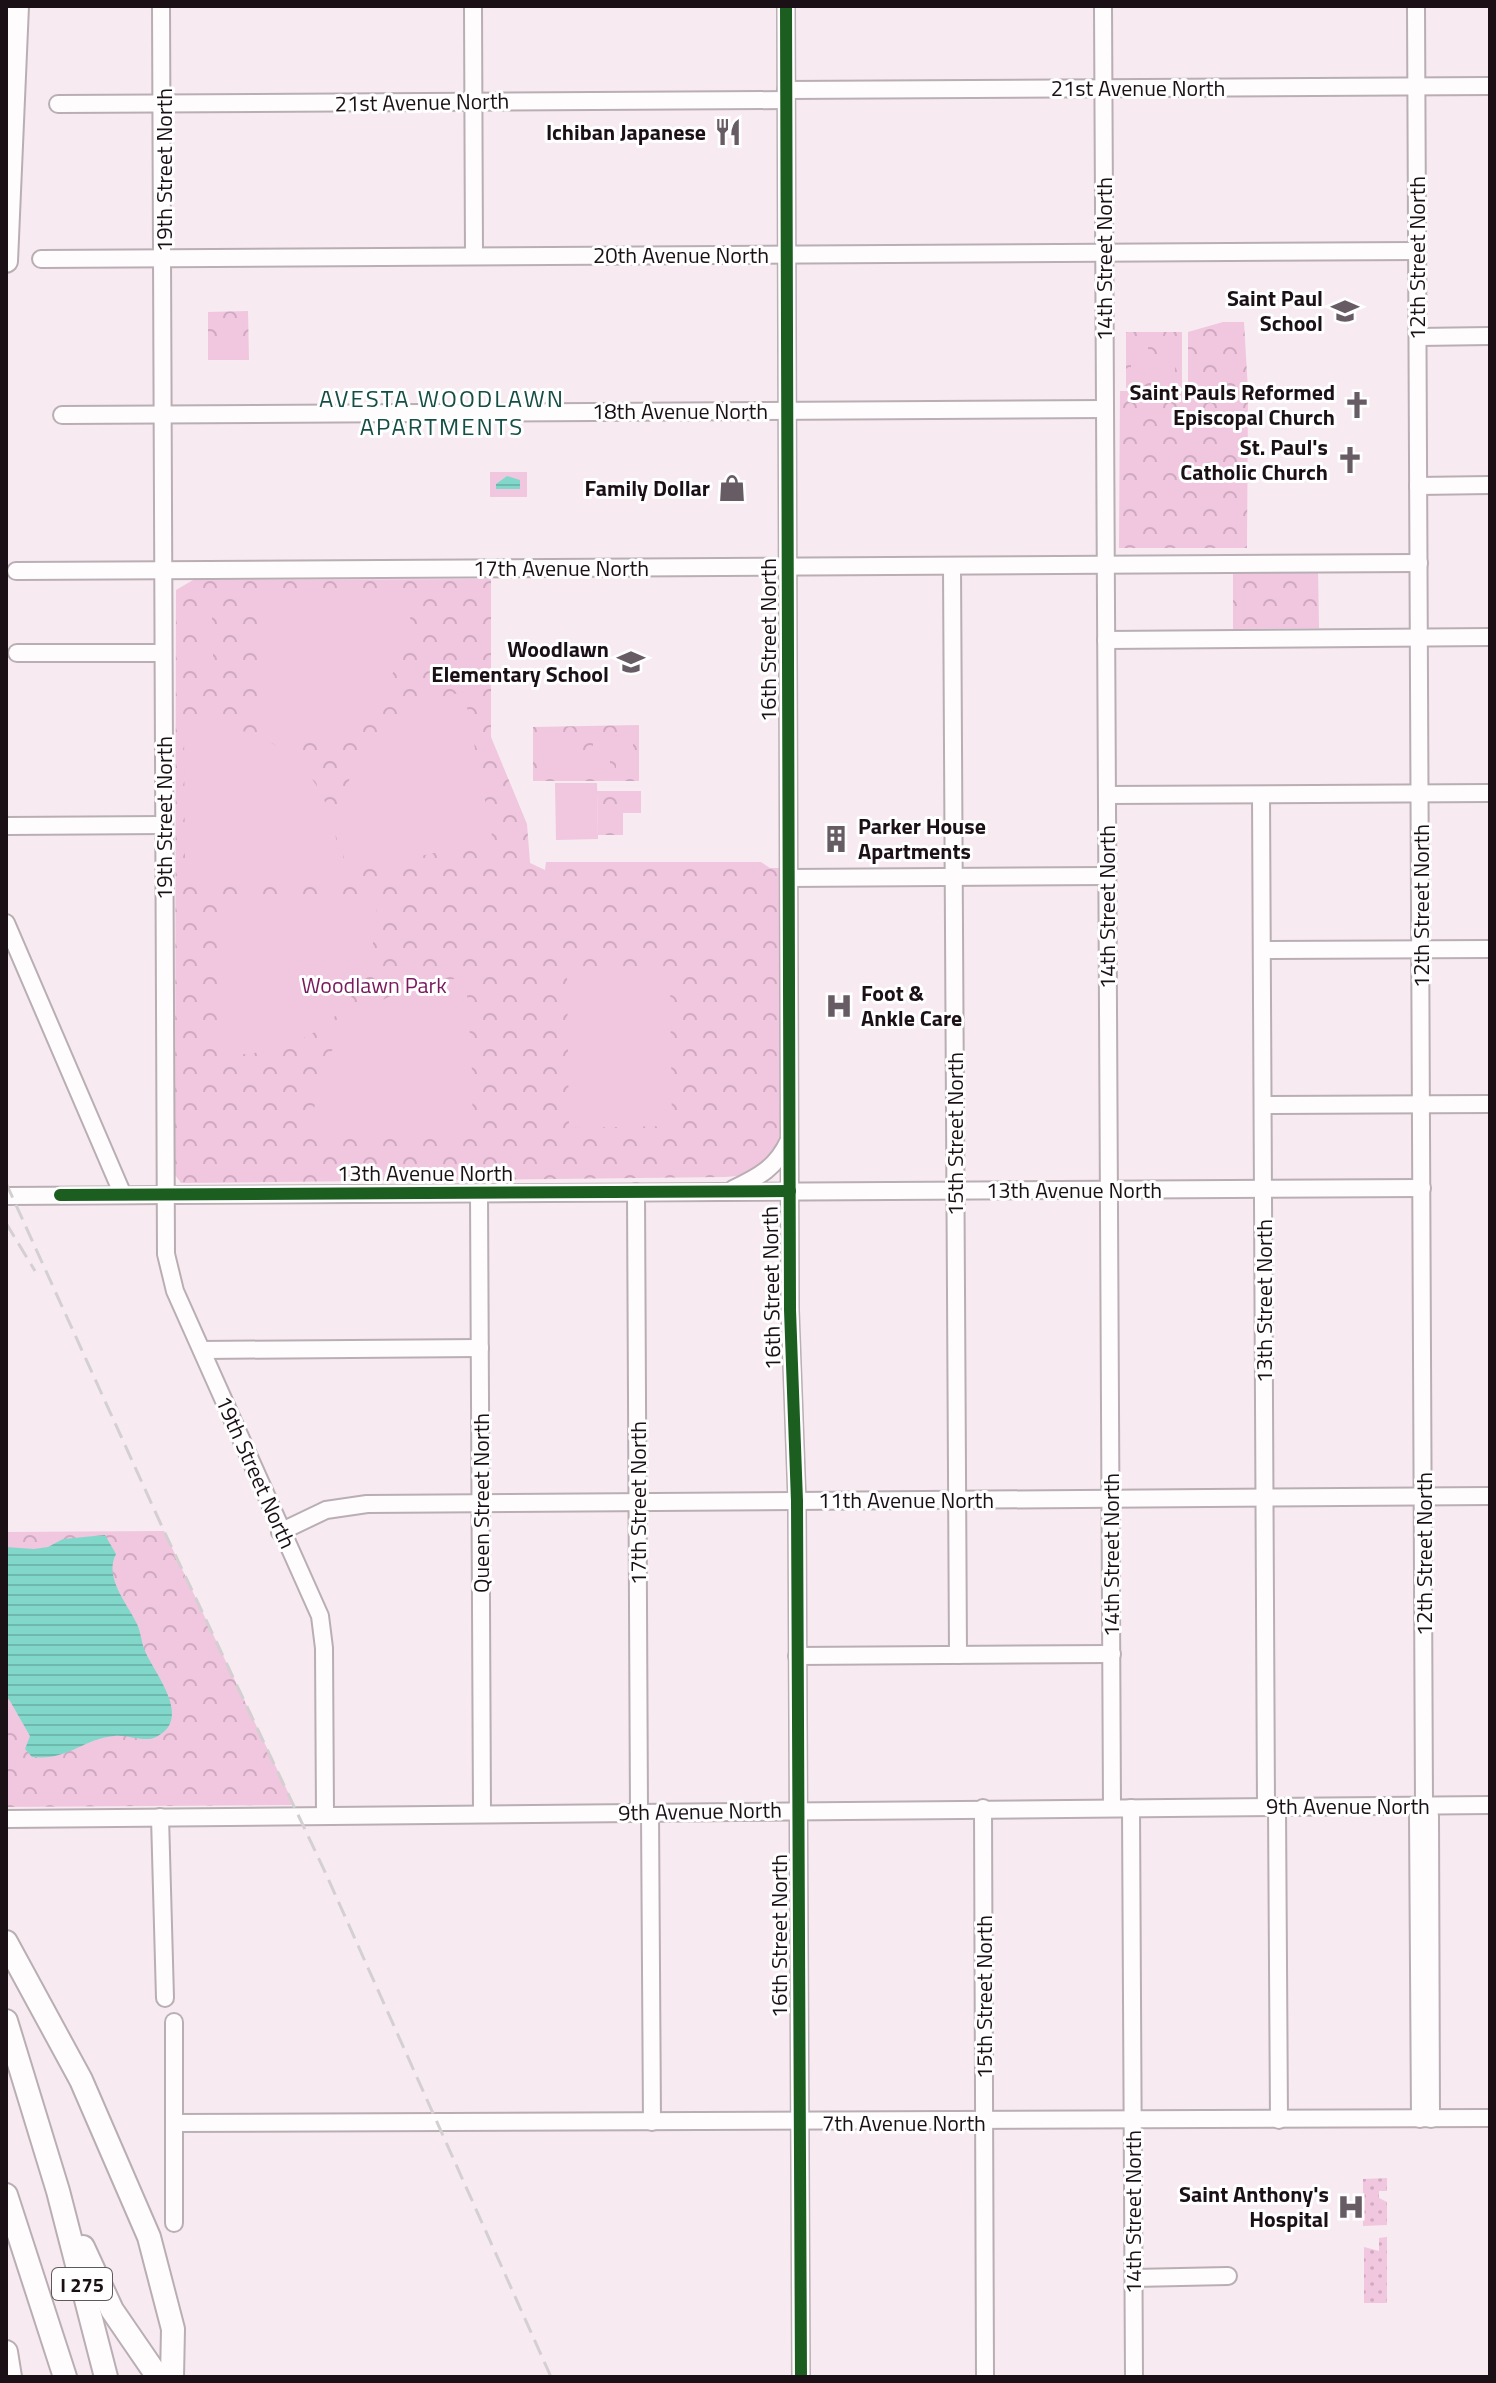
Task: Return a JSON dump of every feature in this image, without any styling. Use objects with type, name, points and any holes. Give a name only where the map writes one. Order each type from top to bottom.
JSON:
[{"type":"highway","points":[[6,261],[19,31],[17,6]]},
{"type":"highway","points":[[19,31],[26,6]]},
{"type":"highway","points":[[6,1942],[81,2080],[149,2237],[173,2329],[172,2377]]},
{"type":"highway","name":"I 275","points":[[6,2021],[58,2191],[106,2377]]},
{"type":"highway","points":[[58,2191],[112,2310],[158,2377]]},
{"type":"highway","points":[[6,2195],[63,2372]]},
{"type":"highway","points":[[6,2352],[10,2377]]},
{"type":"street","name":"19th Street North","points":[[161,6],[164,105],[166,1195],[169,1273],[280,1532],[314,1600],[324,1648],[325,1815]]},
{"type":"street","points":[[473,6],[474,256]]},
{"type":"street","name":"16th Street North","points":[[786,6],[790,1191],[797,1501],[801,2377]]},
{"type":"street","name":"14th Street North","points":[[1103,6],[1112,1808]]},
{"type":"street","name":"12th Street North","points":[[1416,6],[1424,1805],[1430,1816],[1426,2119]]},
{"type":"street","name":"21st Avenue North","points":[[58,104],[473,102],[1103,88],[1490,86]]},
{"type":"street","name":"20th Avenue North","points":[[41,259],[1417,251]]},
{"type":"street","points":[[1418,337],[1490,336]]},
{"type":"street","name":"18th Avenue North","points":[[62,415],[1105,409]]},
{"type":"street","points":[[1418,486],[1490,485]]},
{"type":"street","name":"17th Avenue North","points":[[16,571],[1419,563]]},
{"type":"street","name":"15th Street North","points":[[952,566],[958,1655]]},
{"type":"street","points":[[1106,640],[1490,637]]},
{"type":"street","points":[[17,653],[163,653]]},
{"type":"street","points":[[1107,795],[1490,793]]},
{"type":"street","name":"13th Street North","points":[[1261,795],[1265,1498],[1279,2120]]},
{"type":"street","points":[[6,826],[164,825]]},
{"type":"street","points":[[789,878],[1107,876]]},
{"type":"street","points":[[6,923],[123,1195]]},
{"type":"street","points":[[1262,950],[1490,949]]},
{"type":"street","points":[[1263,1105],[1490,1104]]},
{"type":"street","points":[[728,1192],[766,1172],[779,1159],[790,1139]]},
{"type":"street","name":"13th Avenue North","points":[[6,1196],[1422,1188]]},
{"type":"street","name":"17th Street North","points":[[636,1192],[638,1502],[652,2122]]},
{"type":"street","name":"Queen Street North","points":[[479,1193],[482,1813]]},
{"type":"street","points":[[202,1350],[480,1348]]},
{"type":"street","name":"11th Avenue North","points":[[280,1532],[308,1516],[343,1506],[1490,1496]]},
{"type":"street","points":[[797,1656],[1112,1654]]},
{"type":"street","name":"9th Avenue North","points":[[6,1819],[798,1809],[1490,1805]]},
{"type":"street","name":"15th Street North","points":[[983,1808],[985,2377]]},
{"type":"street","name":"14th Street North","points":[[1131,1808],[1134,2377]]},
{"type":"street","points":[[160,1817],[165,1998]]},
{"type":"street","points":[[174,2022],[174,2223]]},
{"type":"street","name":"7th Avenue North","points":[[174,2123],[984,2123],[1490,2118]]},
{"type":"street","points":[[1134,2278],[1228,2276]]},
{"type":"green space","points":[[248,311],[249,360],[208,360],[208,312]]},
{"type":"green space","points":[[216,318],[241,318],[241,330],[216,330]]},
{"type":"green space","points":[[1223,322],[1244,322],[1248,391],[1247,548],[1119,548],[1120,391],[1188,391],[1188,332]]},
{"type":"green space","points":[[1126,332],[1182,332],[1182,388],[1126,388]]},
{"type":"green space","points":[[217,341],[243,341],[242,354],[217,354]]},
{"type":"green space","points":[[1131,342],[1148,342],[1148,379],[1131,379]]},
{"type":"green space","points":[[1158,342],[1175,342],[1175,379],[1158,379]]},
{"type":"green space","points":[[490,472],[527,472],[527,497],[490,497]]},
{"type":"green space","points":[[1318,570],[1319,628],[1233,629],[1233,571]]},
{"type":"green space","name":"Woodlawn Park","points":[[491,579],[491,737],[527,824],[530,863],[545,870],[546,862],[761,862],[770,868],[781,868],[780,1134],[771,1158],[749,1175],[725,1177],[181,1183],[175,1175],[176,590],[193,580]]},
{"type":"green space","points":[[413,592],[410,622],[401,653],[389,681],[372,706],[350,726],[325,738],[295,741],[262,734],[262,593]]},
{"type":"green space","points":[[199,609],[212,609],[212,633],[199,633]]},
{"type":"green space","points":[[223,609],[236,609],[236,633],[223,633]]},
{"type":"green space","points":[[200,646],[213,646],[213,670],[200,670]]},
{"type":"green space","points":[[224,647],[236,647],[237,671],[224,671]]},
{"type":"green space","points":[[464,692],[492,836],[490,841],[346,872],[340,816],[345,792],[366,750],[381,733],[419,707]]},
{"type":"green space","points":[[211,724],[268,741],[290,756],[308,774],[322,795],[332,819],[340,878],[185,876],[184,725]]},
{"type":"green space","points":[[639,725],[639,781],[533,781],[533,727]]},
{"type":"green space","points":[[633,735],[633,772],[616,772],[616,736]]},
{"type":"green space","points":[[540,736],[557,736],[557,773],[540,773]]},
{"type":"green space","points":[[563,736],[580,736],[580,773],[563,773]]},
{"type":"green space","points":[[593,736],[610,736],[610,772],[593,772]]},
{"type":"green space","points":[[555,783],[597,783],[598,839],[556,840]]},
{"type":"green space","points":[[597,791],[623,791],[623,835],[598,835]]},
{"type":"green space","points":[[623,791],[641,791],[641,813],[623,813]]},
{"type":"green space","points":[[233,900],[377,900],[367,966],[354,992],[337,1014],[315,1032],[289,1045],[223,1055],[220,917]]},
{"type":"green space","points":[[670,974],[672,1126],[569,1128],[567,975]]},
{"type":"green space","points":[[466,978],[472,1101],[466,1131],[454,1135],[313,1133],[316,1099],[324,1069],[337,1043],[355,1021],[377,1004],[403,991],[433,982]]},
{"type":"green space","points":[[164,1531],[294,1805],[6,1807],[6,1532]]},
{"type":"green space","points":[[1387,2178],[1387,2191],[1379,2191],[1379,2198],[1387,2202],[1387,2225],[1363,2226],[1363,2179]]},
{"type":"green space","points":[[1387,2237],[1387,2303],[1364,2303],[1364,2247],[1379,2251],[1379,2238]]},
{"type":"shaded area","points":[[507,476],[520,480],[520,489],[496,489],[496,484]]},
{"type":"shaded area","points":[[105,1535],[116,1554],[114,1580],[138,1625],[145,1651],[168,1696],[172,1719],[167,1729],[151,1739],[114,1736],[56,1756],[32,1757],[25,1749],[30,1736],[6,1694],[6,1547],[34,1549],[48,1547],[63,1539]]},
{"type":"railway","points":[[6,1183],[164,1531],[326,1874],[551,2377]]},
{"type":"railway","points":[[6,1223],[35,1271]]},
{"type":"cycle path","points":[[786,6],[790,1310],[797,1501],[801,2377]]},
{"type":"cycle path","points":[[60,1195],[790,1191]]},
{"type":"place","name":"Ichiban Japanese","points":[[728,132]]},
{"type":"place","name":"Saint Paul School","points":[[1345,311]]},
{"type":"place","name":"Saint Pauls Reformed Episcopal Church","points":[[1357,405]]},
{"type":"place","name":"St. Paul's Catholic Church","points":[[1350,460]]},
{"type":"place","name":"Family Dollar","points":[[732,488]]},
{"type":"place","name":"Woodlawn Elementary School","points":[[631,662]]},
{"type":"place","name":"Parker House Apartments","points":[[836,839]]},
{"type":"place","name":"Foot & Ankle Care","points":[[839,1006]]},
{"type":"place","name":"Saint Anthony's Hospital","points":[[1351,2207]]},
{"type":"district","name":"AVESTA WOODLAWN APARTMENTS","points":[[442,412]]}]
